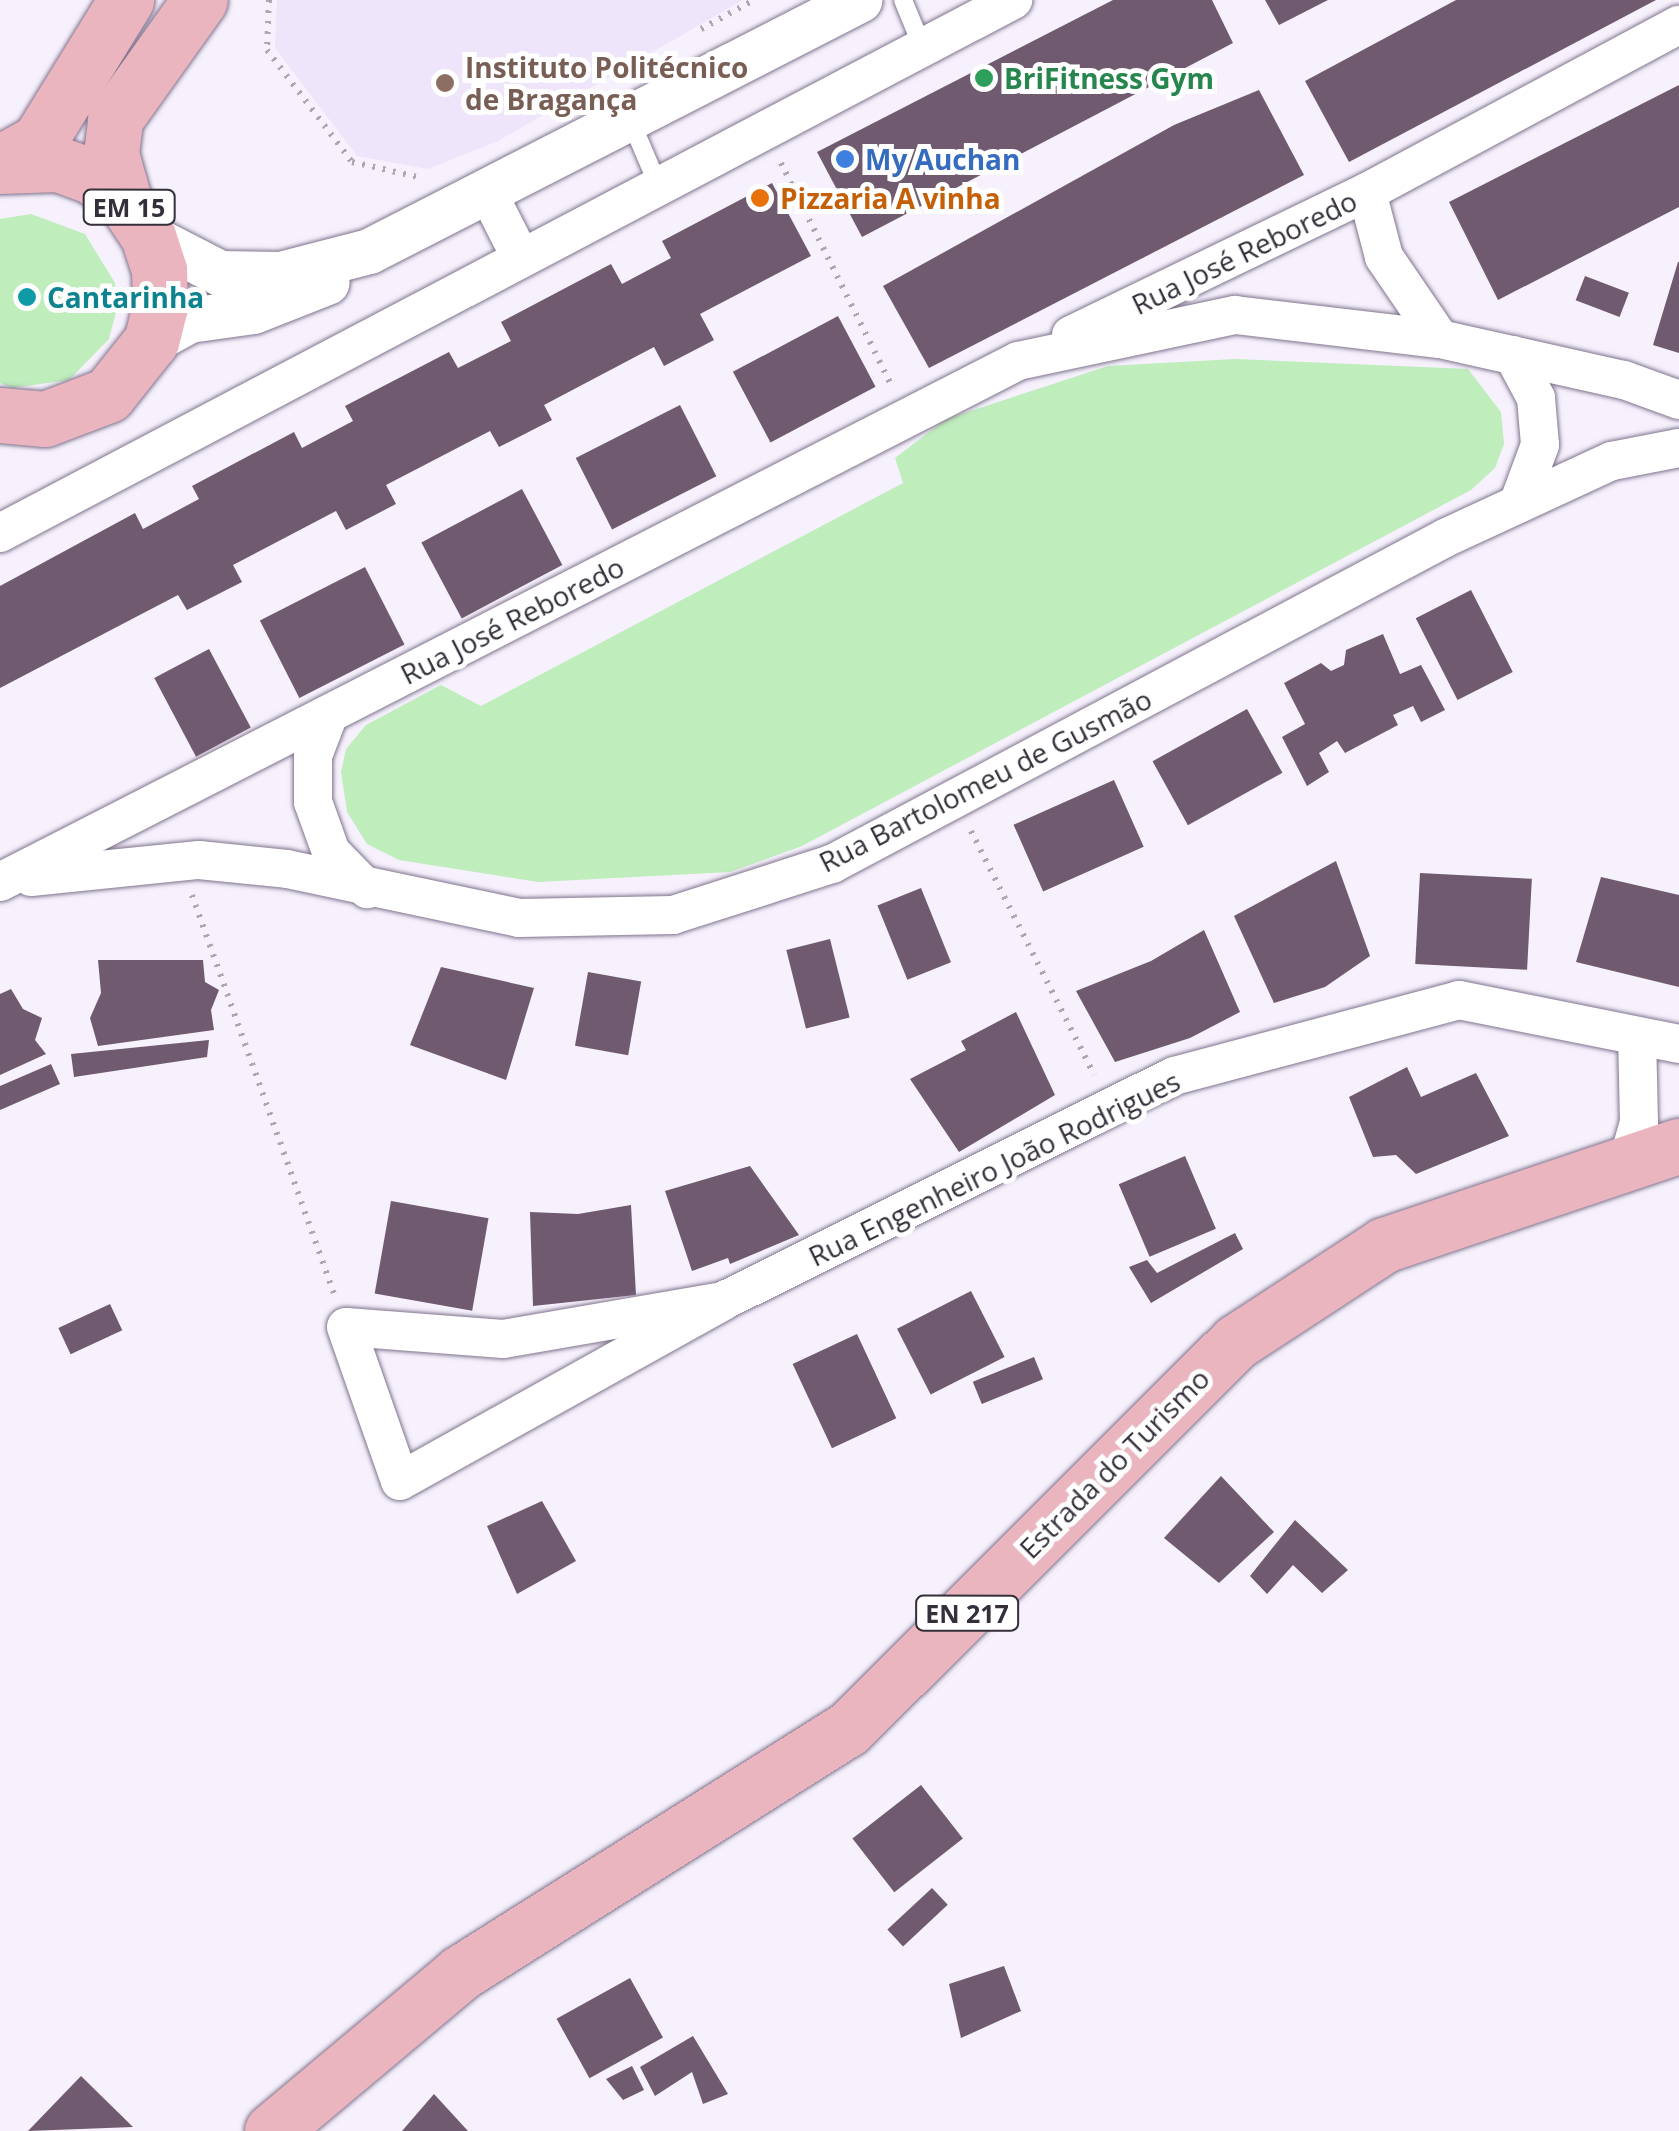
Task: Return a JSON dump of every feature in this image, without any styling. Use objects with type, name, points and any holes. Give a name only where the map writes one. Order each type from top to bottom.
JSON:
[{"type":"main road","name":"EM 15","points":[[0,165],[39,141],[126,0]]},
{"type":"main road","name":"EM 15","points":[[0,415],[45,419],[78,411],[108,395],[151,341],[160,306],[159,270],[111,154],[116,119],[200,0]]},
{"type":"main road","name":"EM 15","points":[[0,165],[58,164],[94,177],[136,218]]},
{"type":"main road","name":"Estrada do Turismo","points":[[272,2131],[460,1973],[848,1729],[1236,1342],[1384,1244],[1654,1153]]},
{"type":"street","points":[[136,218],[220,273],[280,274],[368,251],[488,195],[859,0]]},
{"type":"street","points":[[0,533],[1013,0]]},
{"type":"street","points":[[1367,192],[1679,25]]},
{"type":"street","name":"Rua José Reboredo","points":[[3,881],[1018,361],[1367,192],[1384,257],[1440,339]]},
{"type":"street","points":[[488,195],[521,258]]},
{"type":"street","points":[[151,341],[189,320],[253,312],[311,292],[368,251]]},
{"type":"street","name":"Rua José Reboredo","points":[[1018,361],[1235,315],[1440,339]]},
{"type":"street","points":[[1440,339],[1624,380],[1679,400]]},
{"type":"street","points":[[1514,355],[1536,398],[1540,444],[1518,504]]},
{"type":"street","name":"Rua Bartolomeu de Gusmão","points":[[180,862],[287,868],[368,890],[518,918],[673,915],[832,864],[1518,504],[1612,461],[1679,448]]},
{"type":"street","points":[[329,714],[313,756],[313,802],[331,852],[368,890]]},
{"type":"street","name":"Rua José Reboredo","points":[[3,881],[180,862]]},
{"type":"street","name":"Rua Engenheiro João Rodrigues","points":[[724,1301],[503,1340],[346,1328],[400,1481],[724,1301],[1174,1076],[1459,1000],[1679,1044]]},
{"type":"street","points":[[1637,1036],[1640,1108],[1654,1153]]},
{"type":"lane","points":[[903,0],[922,46]]},
{"type":"lane","points":[[630,119],[658,185]]},
{"type":"path","points":[[270,0],[268,50],[352,162],[430,179]]},
{"type":"path","points":[[688,36],[754,0]]},
{"type":"path","points":[[764,130],[907,418]]},
{"type":"path","points":[[955,799],[1110,1108]]},
{"type":"path","points":[[180,862],[346,1328]]},
{"type":"shaded area","name":"Instituto Politécnico de Bragança","points":[[277,0],[743,0],[498,141],[428,169],[357,156],[275,48]]},
{"type":"green space","points":[[31,214],[85,234],[115,283],[116,312],[109,339],[69,380],[12,388],[0,383],[0,219]]},
{"type":"green space","points":[[1235,359],[1468,369],[1501,412],[1504,444],[1495,468],[1471,490],[802,846],[730,872],[538,882],[399,860],[367,844],[347,812],[341,772],[346,749],[366,725],[441,685],[481,706],[903,483],[895,458],[946,419],[1108,366]]},
{"type":"building","points":[[1113,0],[1212,0],[1233,43],[862,237],[817,152]]},
{"type":"building","points":[[1265,0],[1328,0],[1279,25]]},
{"type":"building","points":[[1456,0],[1656,0],[1349,162],[1305,81]]},
{"type":"building","points":[[1679,85],[1679,207],[1498,300],[1449,202]]},
{"type":"building","points":[[1259,90],[1304,175],[929,368],[883,286],[1174,125]]},
{"type":"building","points":[[772,183],[811,256],[700,314],[714,340],[664,366],[654,347],[544,405],[552,420],[499,447],[490,431],[386,485],[396,504],[346,530],[336,511],[233,565],[242,582],[187,610],[178,595],[0,688],[0,586],[135,513],[143,529],[199,499],[192,486],[294,432],[302,448],[353,421],[345,406],[449,352],[458,368],[511,341],[501,322],[611,264],[622,284],[671,258],[662,241]]},
{"type":"building","points":[[1679,262],[1679,353],[1653,345]]},
{"type":"building","points":[[1585,276],[1629,293],[1620,317],[1576,300]]},
{"type":"building","points":[[838,316],[876,387],[770,443],[733,372]]},
{"type":"building","points":[[680,405],[716,476],[612,529],[576,458]]},
{"type":"building","points":[[522,489],[562,565],[462,618],[421,543]]},
{"type":"building","points":[[365,567],[404,645],[299,698],[260,621]]},
{"type":"building","points":[[1471,590],[1513,672],[1458,700],[1416,618]]},
{"type":"building","points":[[1383,634],[1400,674],[1421,665],[1445,710],[1421,722],[1413,706],[1393,715],[1398,725],[1345,753],[1337,741],[1319,753],[1329,772],[1307,786],[1282,737],[1305,724],[1284,683],[1321,663],[1331,671],[1344,665],[1346,650]]},
{"type":"building","points":[[209,649],[251,728],[196,757],[154,678]]},
{"type":"building","points":[[1247,709],[1282,773],[1188,825],[1153,761]]},
{"type":"building","points":[[1114,780],[1144,847],[1043,891],[1014,825]]},
{"type":"building","points":[[1336,861],[1370,956],[1325,987],[1274,1003],[1234,916]]},
{"type":"building","points":[[1420,873],[1532,879],[1527,970],[1415,964]]},
{"type":"building","points":[[1601,877],[1679,895],[1679,987],[1576,962]]},
{"type":"building","points":[[921,888],[951,962],[907,980],[877,906]]},
{"type":"building","points":[[1204,930],[1240,1012],[1190,1038],[1115,1062],[1076,991],[1151,961]]},
{"type":"building","points":[[830,939],[850,1018],[806,1028],[786,950]]},
{"type":"building","points":[[98,960],[203,960],[205,982],[219,990],[211,1010],[214,1030],[98,1046],[90,1018],[101,993]]},
{"type":"building","points":[[441,967],[534,988],[506,1080],[410,1045]]},
{"type":"building","points":[[588,972],[641,981],[628,1055],[575,1046]]},
{"type":"building","points":[[11,989],[23,1009],[42,1018],[35,1040],[46,1054],[0,1075],[0,994]]},
{"type":"building","points":[[1016,1012],[1055,1095],[959,1152],[910,1079],[966,1050],[961,1041]]},
{"type":"building","points":[[209,1040],[207,1057],[74,1077],[71,1054]]},
{"type":"building","points":[[51,1064],[60,1084],[0,1110],[0,1086]]},
{"type":"building","points":[[1407,1067],[1421,1097],[1476,1073],[1509,1136],[1416,1174],[1396,1155],[1373,1157],[1349,1097]]},
{"type":"building","points":[[1185,1156],[1216,1229],[1150,1257],[1119,1184]]},
{"type":"building","points":[[750,1166],[799,1235],[730,1264],[728,1258],[692,1271],[665,1191]]},
{"type":"building","points":[[391,1201],[488,1218],[472,1311],[375,1294]]},
{"type":"building","points":[[631,1205],[636,1295],[533,1306],[530,1212],[578,1214]]},
{"type":"building","points":[[1235,1233],[1243,1249],[1151,1303],[1129,1267],[1147,1260],[1157,1273]]},
{"type":"building","points":[[971,1291],[1005,1357],[931,1395],[897,1329]]},
{"type":"building","points":[[110,1304],[122,1330],[71,1354],[58,1328]]},
{"type":"building","points":[[857,1334],[896,1418],[832,1448],[793,1364]]},
{"type":"building","points":[[1034,1357],[1043,1379],[982,1404],[973,1382]]},
{"type":"building","points":[[1221,1476],[1274,1532],[1219,1583],[1164,1538]]},
{"type":"building","points":[[542,1501],[576,1561],[517,1594],[487,1526]]},
{"type":"building","points":[[1295,1520],[1348,1570],[1322,1593],[1293,1565],[1267,1594],[1250,1576]]},
{"type":"building","points":[[921,1785],[963,1839],[894,1892],[852,1839]]},
{"type":"building","points":[[932,1888],[948,1905],[903,1946],[887,1930]]},
{"type":"building","points":[[1004,1966],[1021,2011],[961,2038],[949,1984]]},
{"type":"building","points":[[630,1978],[663,2037],[589,2078],[557,2019]]},
{"type":"building","points":[[693,2036],[728,2094],[703,2104],[692,2072],[655,2096],[640,2067]]},
{"type":"building","points":[[632,2066],[644,2090],[623,2100],[606,2079]]},
{"type":"building","points":[[81,2076],[133,2127],[28,2131]]},
{"type":"building","points":[[434,2094],[468,2131],[402,2131]]},
{"type":"place","name":"BriFitness Gym","points":[[984,78]]},
{"type":"place","name":"Instituto Politécnico de Bragança","points":[[445,83]]},
{"type":"place","name":"My Auchan","points":[[845,159]]},
{"type":"place","name":"Pizzaria A vinha","points":[[760,198]]},
{"type":"place","name":"Cantarinha","points":[[27,297]]}]
